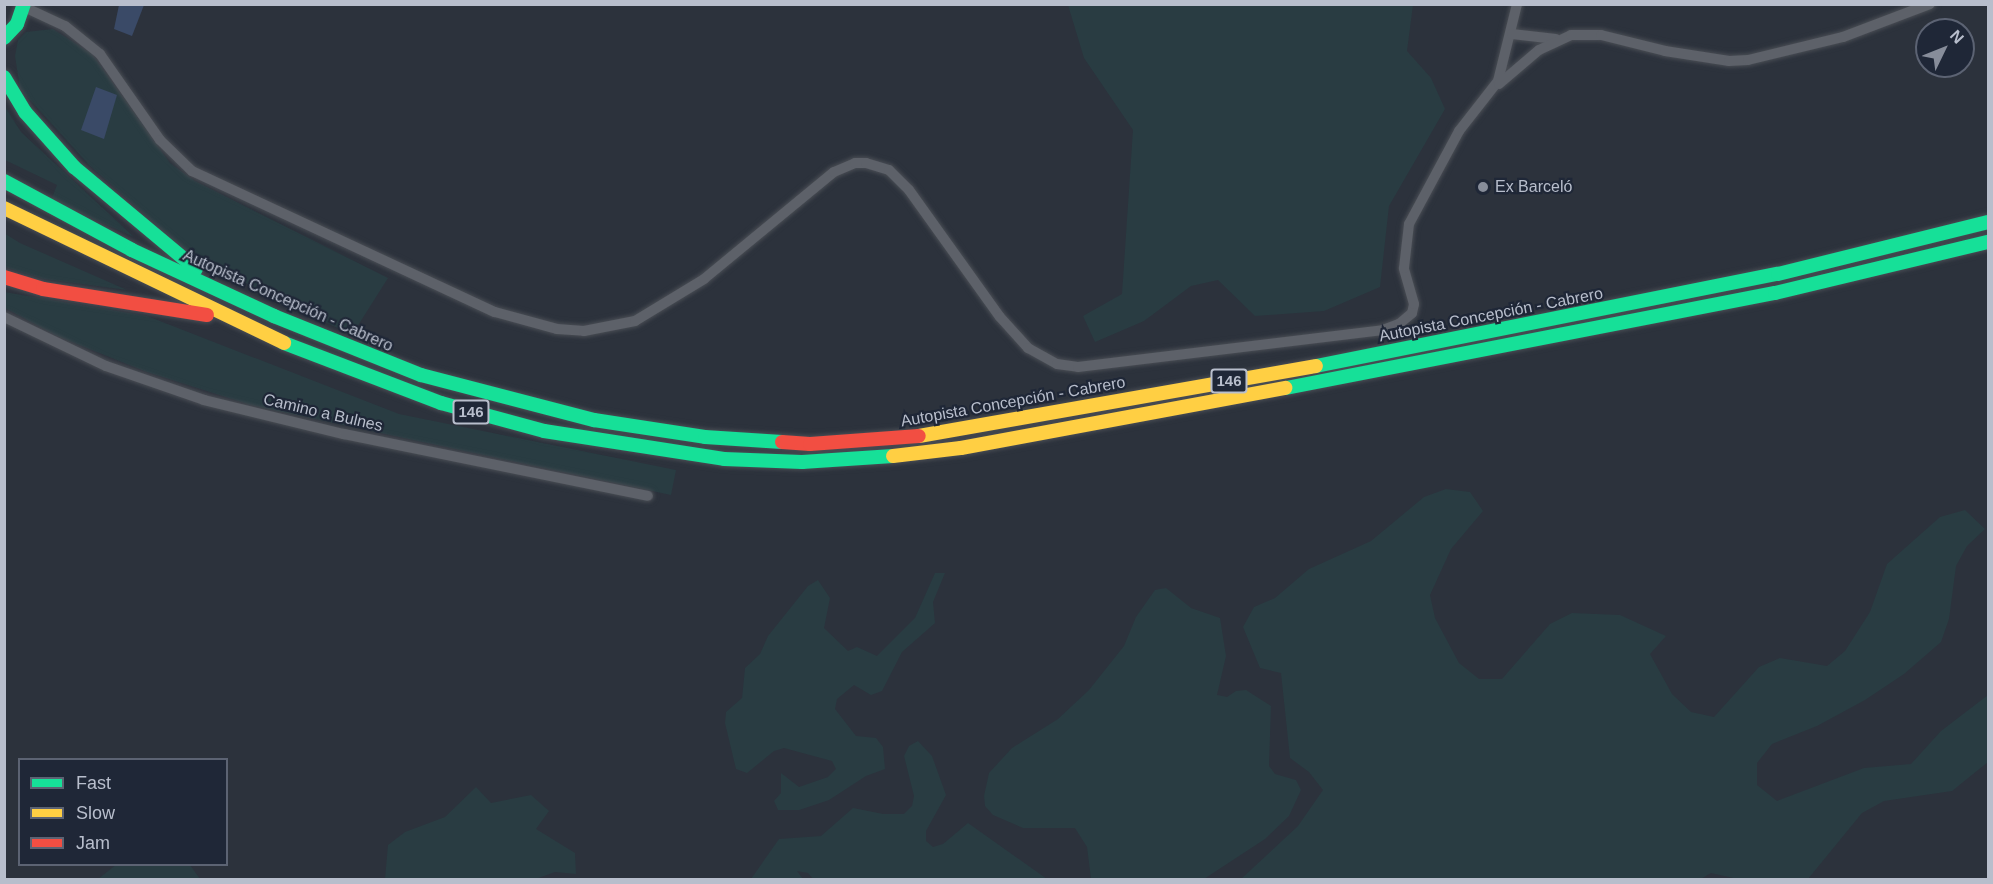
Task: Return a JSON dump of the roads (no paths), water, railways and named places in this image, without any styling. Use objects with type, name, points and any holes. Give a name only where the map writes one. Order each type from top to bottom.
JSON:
[{"type":"main road","points":[[4,38],[16,24],[24,6]]},
{"type":"main road","points":[[4,77],[25,112],[74,168],[138,224],[227,293]]},
{"type":"main road","name":"Autopista Concepción - Cabrero","points":[[4,181],[66,217],[227,293],[371,357],[507,400],[657,431],[774,443],[821,444],[940,434],[1425,346],[1778,274],[1989,222]]},
{"type":"main road","name":"Autopista Concepción - Cabrero","points":[[4,208],[239,321],[382,383],[544,431],[705,457],[840,461],[961,448],[1532,342],[1775,294],[1989,242]]},
{"type":"main road","points":[[4,277],[43,289],[239,321]]},
{"type":"street","points":[[1493,91],[1512,34],[1517,4]]},
{"type":"street","points":[[1512,34],[1557,39],[1579,34],[1601,35],[1665,51],[1729,61],[1748,60],[1843,37],[1930,4]]},
{"type":"street","points":[[24,6],[65,26],[100,54],[178,161],[207,179],[451,295],[527,323],[556,330],[613,328],[650,314],[679,297],[834,172],[844,166],[866,163],[898,178],[1014,335],[1041,358],[1057,364],[1078,367],[1383,330],[1399,324],[1412,313],[1414,304],[1404,268],[1409,224],[1459,131],[1511,72],[1557,39]]},
{"type":"street","name":"Camino a Bulnes","points":[[4,317],[106,366],[204,400],[344,434],[648,496]]},
{"type":"water","points":[[119,5],[144,5],[132,36],[114,29]]},
{"type":"water","points":[[96,87],[117,95],[104,139],[81,130]]},
{"type":"place","name":"Ex Barceló","points":[[1483,187]]}]
